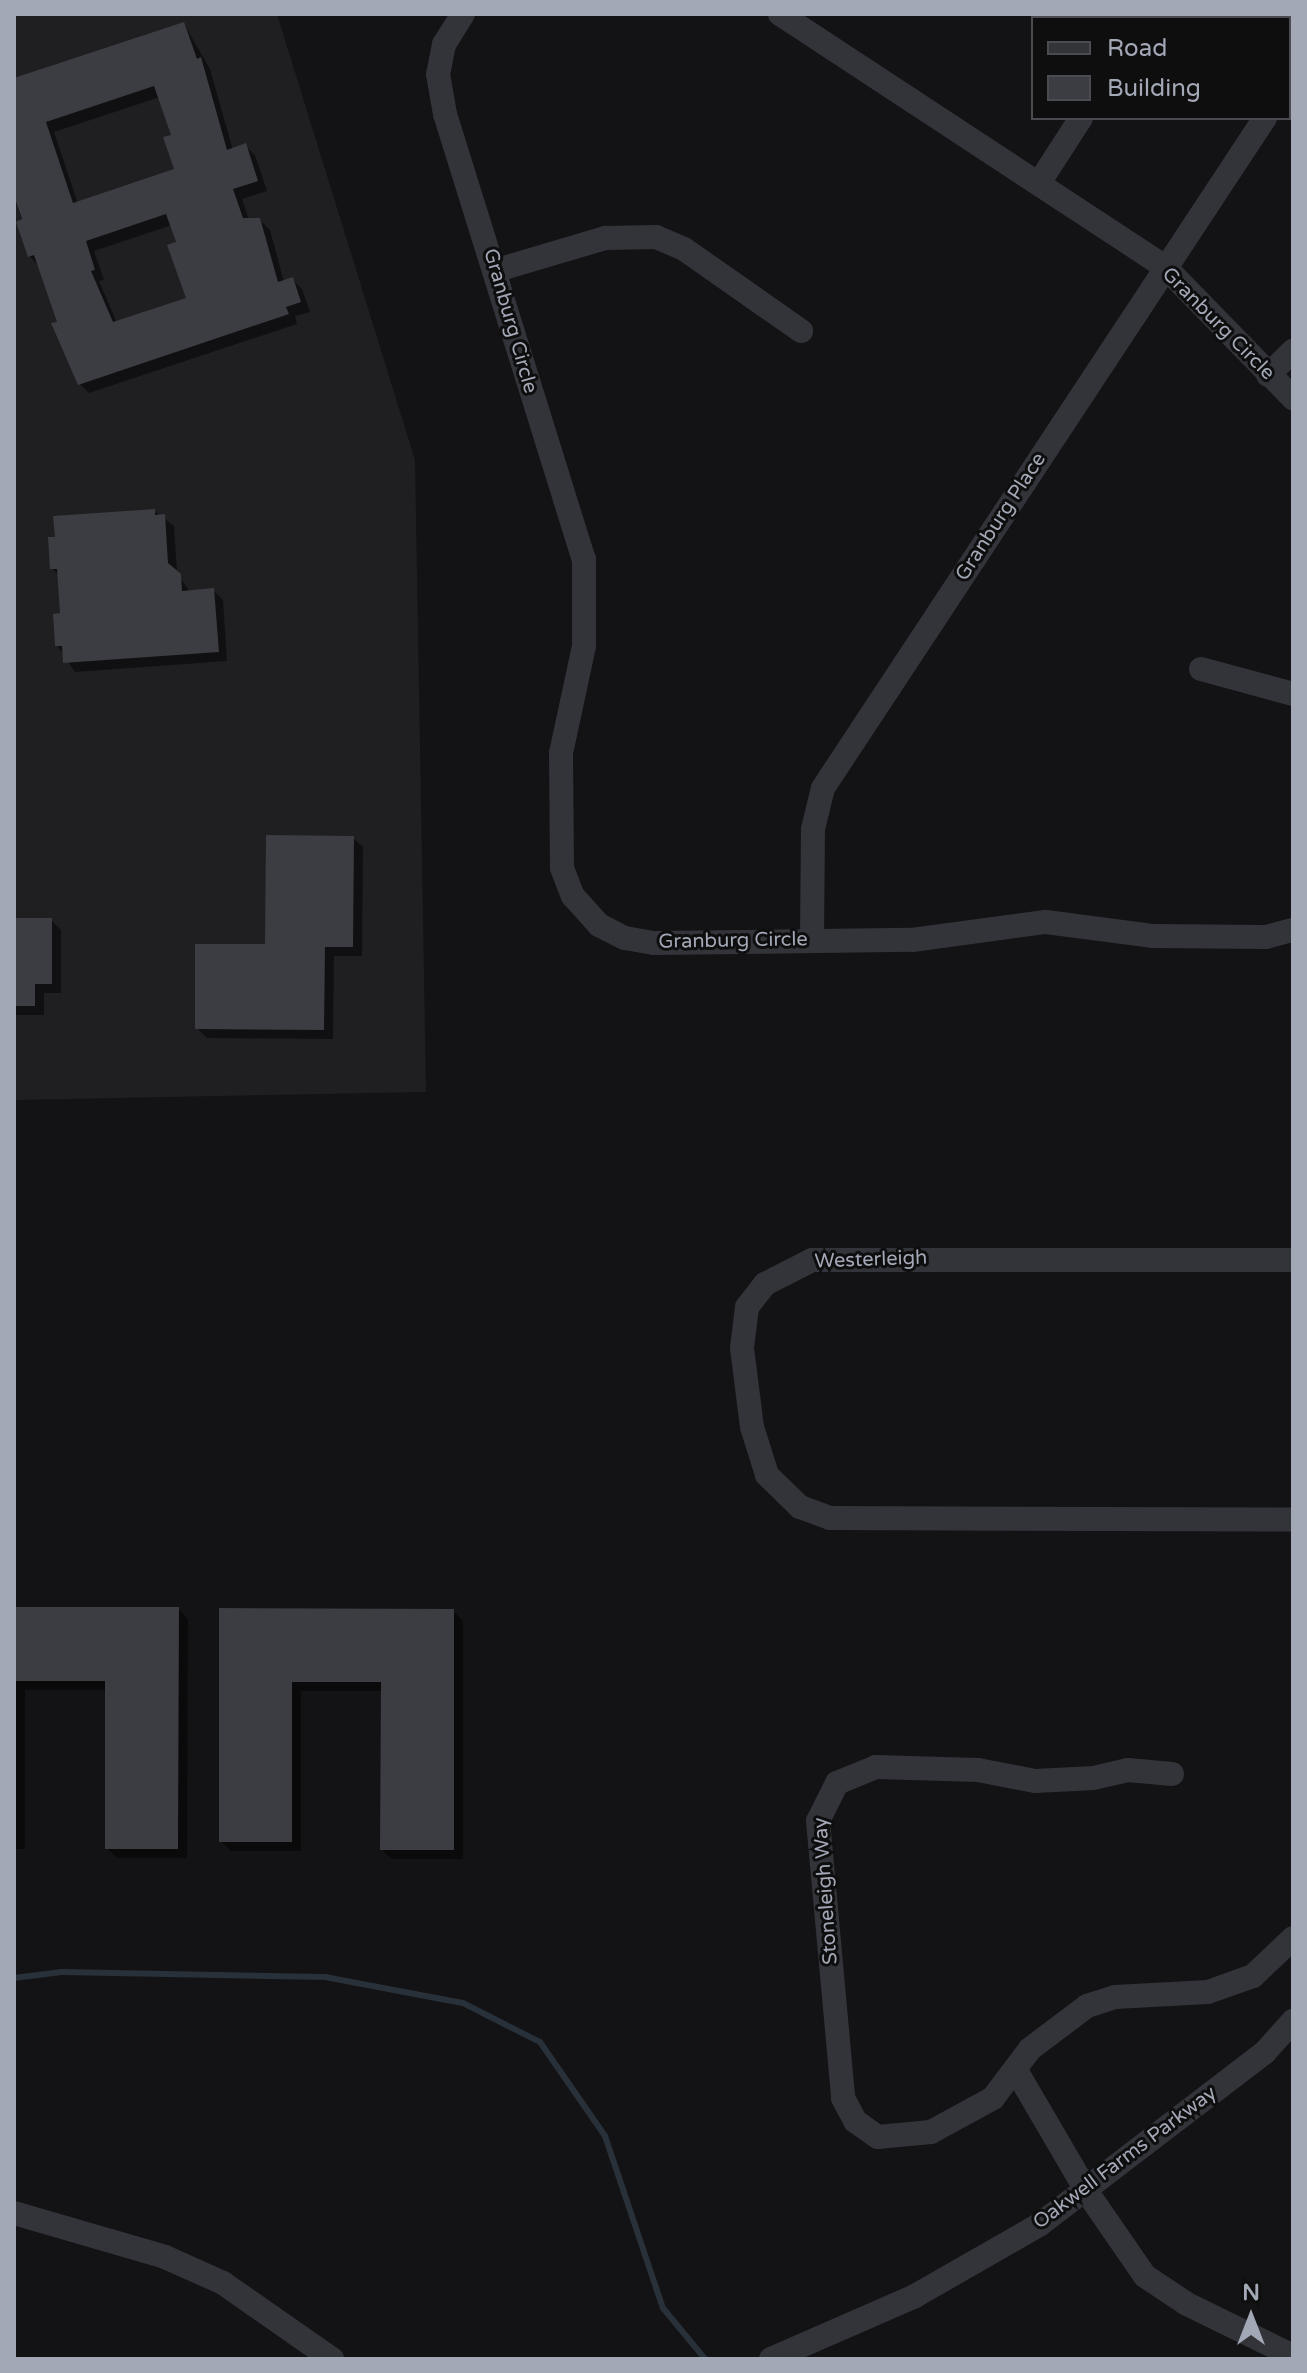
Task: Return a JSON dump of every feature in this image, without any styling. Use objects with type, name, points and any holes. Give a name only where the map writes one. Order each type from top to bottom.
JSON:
[{"type":"street","name":"Granburg Circle","points":[[463,14],[444,44],[438,74],[445,114],[497,270],[540,430],[577,531],[585,574],[584,646],[561,753],[562,868],[573,896],[599,925],[625,938],[654,943],[940,939],[1046,922],[1152,936],[1266,937],[1293,930]]},
{"type":"street","name":"Granburg Circle","points":[[780,14],[1166,268],[1293,398]]},
{"type":"street","points":[[1039,183],[1080,120]]},
{"type":"street","name":"Granburg Place","points":[[812,940],[813,829],[823,788],[1264,120]]},
{"type":"street","points":[[497,270],[605,238],[656,237],[684,249],[801,331]]},
{"type":"street","points":[[1268,375],[1293,351]]},
{"type":"street","points":[[1201,669],[1293,694]]},
{"type":"street","name":"Westerleigh","points":[[1293,1260],[812,1260],[765,1284],[747,1307],[742,1348],[752,1427],[767,1475],[800,1507],[830,1518],[1293,1520]]},
{"type":"street","name":"Stoneleigh Way","points":[[1017,2072],[993,2098],[931,2132],[878,2137],[855,2121],[843,2098],[818,1821],[826,1795],[837,1783],[876,1767],[978,1770],[1035,1781],[1094,1778],[1128,1770],[1172,1774]]},
{"type":"street","points":[[1293,1938],[1253,1976],[1208,1992],[1115,1997],[1087,2006],[1030,2049],[1017,2072],[1087,2192],[1145,2276],[1187,2304],[1293,2356]]},
{"type":"street","name":"Oakwell Farms Parkway","points":[[779,2355],[915,2296],[1087,2192],[1265,2052],[1293,2021]]},
{"type":"street","points":[[14,2213],[165,2257],[223,2283],[332,2359]]},
{"type":"shaded area","points":[[14,14],[277,14],[415,460],[426,1092],[14,1100]]},
{"type":"building","points":[[184,22],[197,59],[201,57],[227,150],[246,143],[258,181],[233,189],[243,218],[260,218],[278,282],[293,277],[301,302],[286,307],[289,314],[78,385],[51,323],[57,322],[34,255],[28,257],[16,222],[22,219],[14,195],[14,78]],"holes":[[[154,86],[171,135],[163,137],[174,169],[73,203],[46,122]],[[166,214],[176,242],[167,245],[186,298],[113,322],[91,271],[95,270],[86,241]]]},
{"type":"building","points":[[155,509],[155,515],[165,514],[168,563],[181,574],[182,591],[214,588],[219,652],[63,663],[62,646],[55,646],[53,614],[60,613],[57,569],[50,569],[48,537],[55,537],[53,516]]},
{"type":"building","points":[[266,835],[354,836],[353,947],[325,947],[324,1030],[195,1029],[195,944],[265,944]]},
{"type":"building","points":[[14,918],[52,918],[52,984],[35,984],[35,1006],[14,1006]]},
{"type":"building","points":[[14,1607],[179,1607],[178,1849],[105,1849],[105,1681],[14,1681]]},
{"type":"building","points":[[219,1608],[454,1609],[454,1850],[380,1850],[381,1682],[292,1682],[292,1842],[219,1842]]},
{"type":"waterway","points":[[14,1978],[62,1972],[325,1977],[463,2003],[540,2042],[605,2136],[663,2308],[705,2359]]}]
